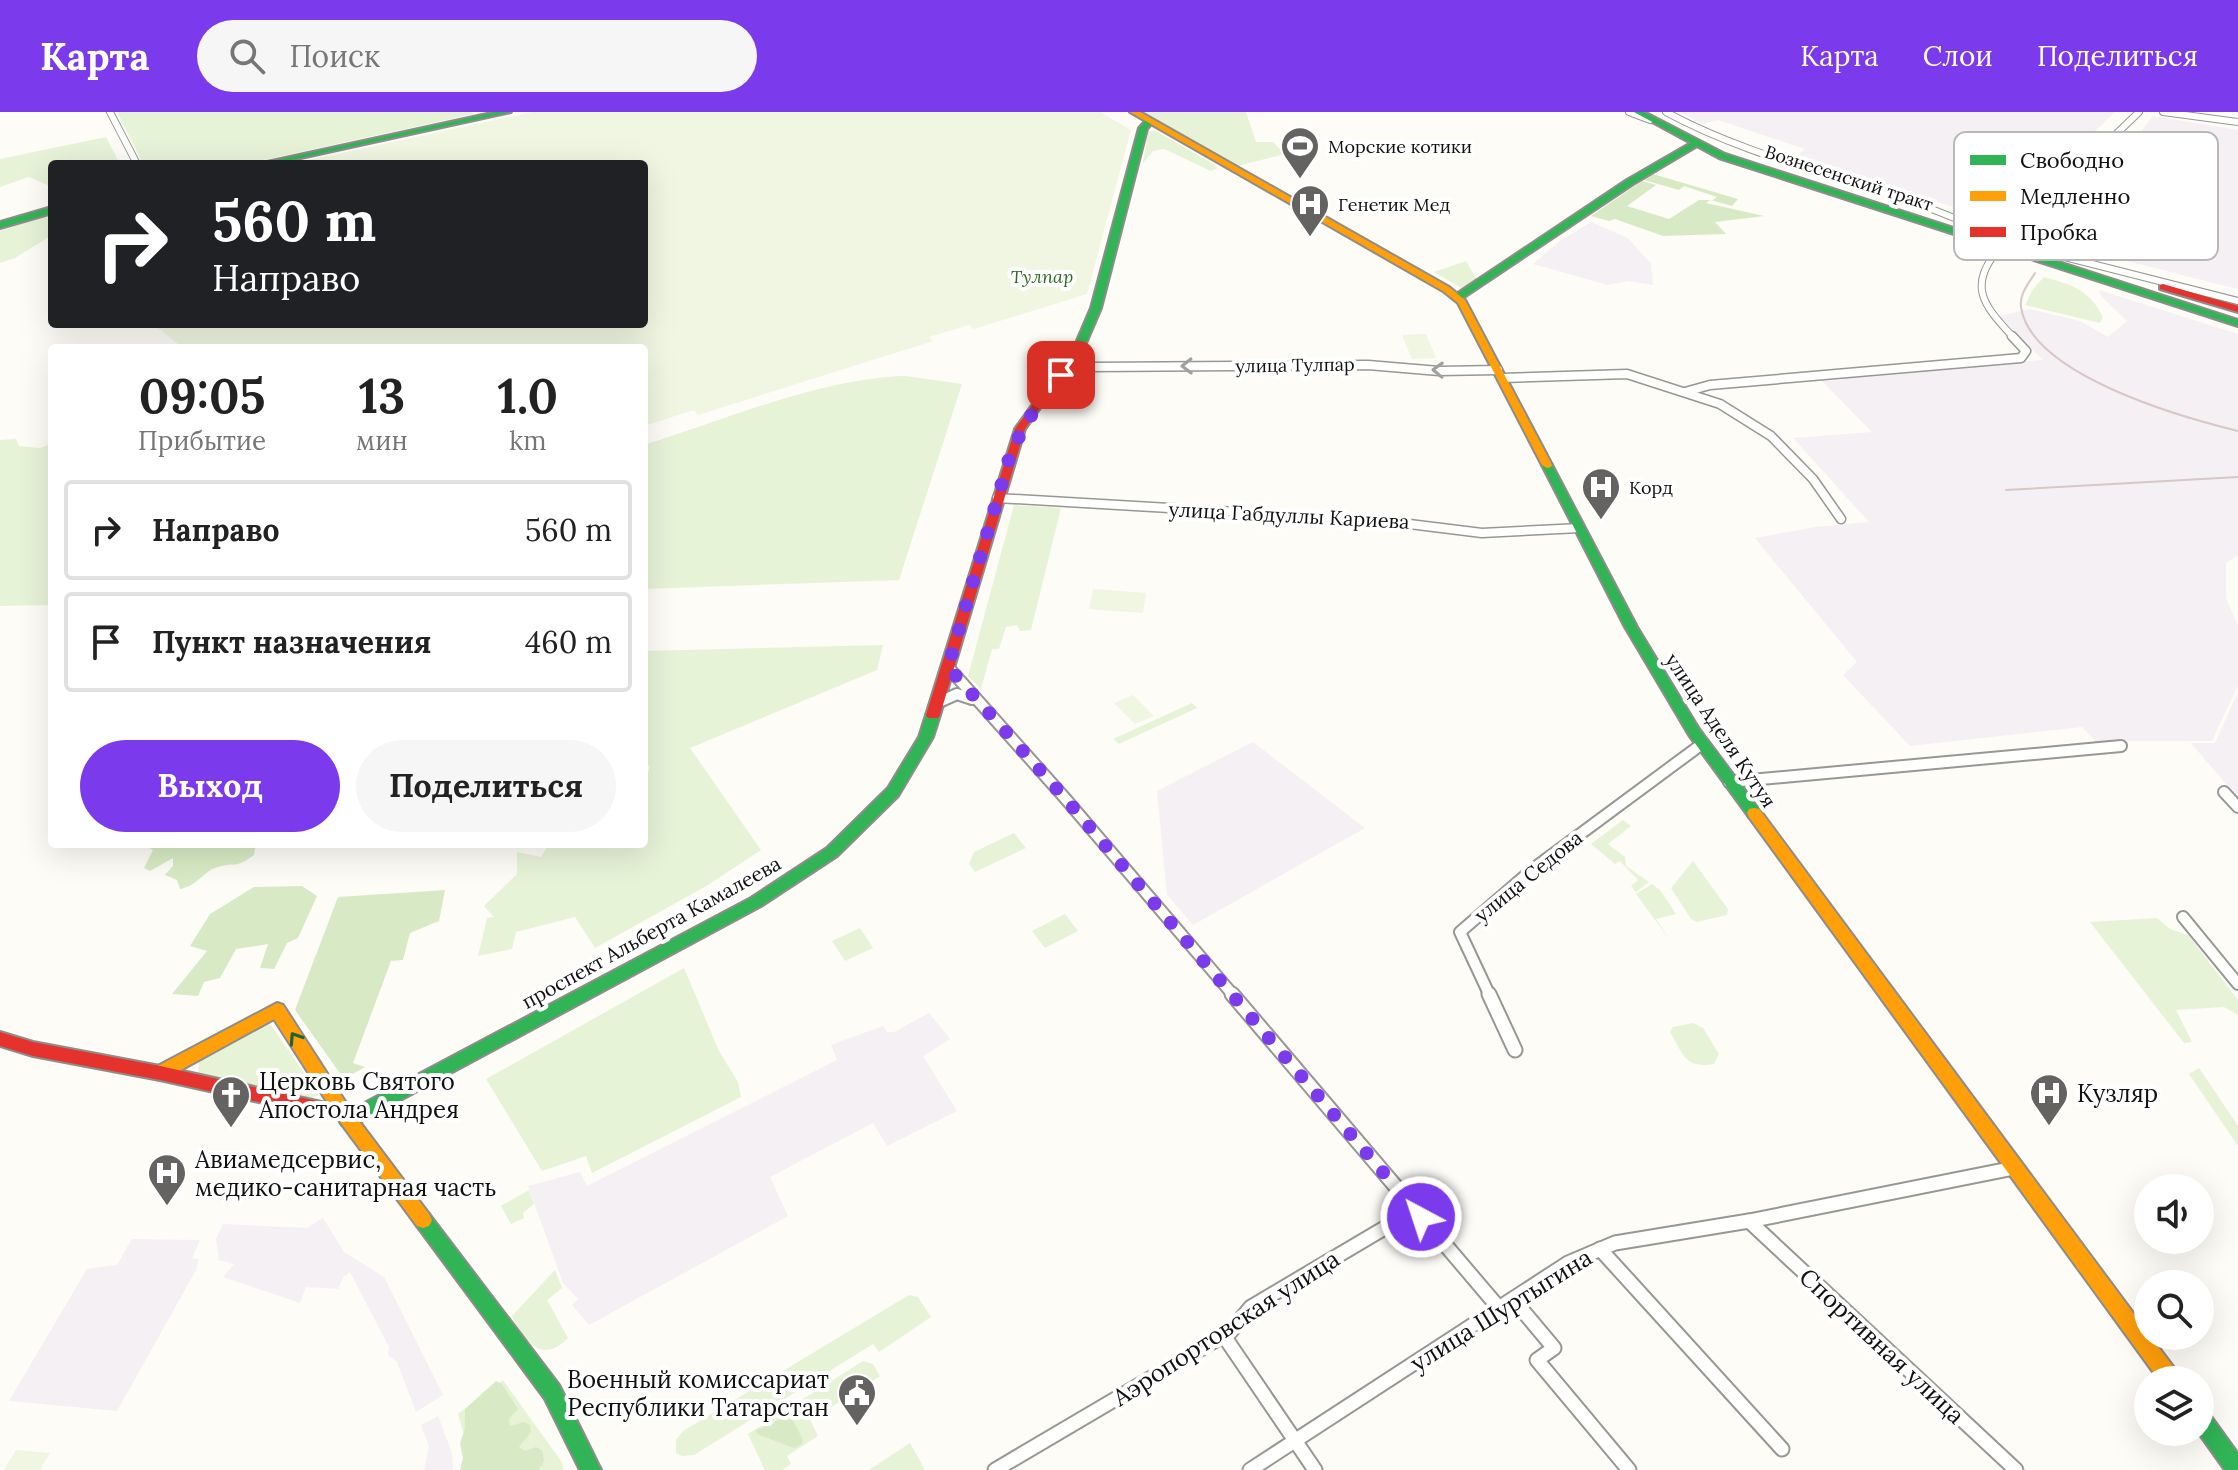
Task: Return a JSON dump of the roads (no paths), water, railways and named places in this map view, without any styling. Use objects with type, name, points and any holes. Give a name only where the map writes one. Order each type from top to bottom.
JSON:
[{"type":"main road","points":[[280,160],[507,112]]},
{"type":"main road","points":[[1134,112],[1458,297],[1630,182],[1694,144]]},
{"type":"main road","name":"Вознесенский тракт","points":[[1646,115],[1694,144],[1763,169],[1954,226]]},
{"type":"main road","name":"Вознесенский тракт","points":[[1646,115],[1730,151],[1954,224]]},
{"type":"main road","name":"проспект Альберта Камалеева","points":[[346,1117],[756,902],[832,852],[893,792],[926,737],[1020,429],[1064,372],[1096,308],[1143,128],[1150,121]]},
{"type":"main road","points":[[0,225],[48,211]]},
{"type":"main road","name":"Вознесенский тракт","points":[[2059,260],[2238,323]]},
{"type":"main road","name":"Вознесенский тракт","points":[[2074,260],[2238,309]]},
{"type":"main road","name":"улица Аделя Кутуя","points":[[1458,297],[1647,654],[1702,744],[2161,1366]]},
{"type":"main road","points":[[160,1073],[277,1010],[346,1117],[552,1392],[591,1470]]},
{"type":"main road","points":[[0,1039],[33,1049],[160,1073],[346,1117]]},
{"type":"main road","points":[[190,1080],[191,1064],[200,1051]]},
{"type":"main road","points":[[2214,1436],[2237,1470]]},
{"type":"main road","points":[[2218,1441],[2238,1459]]},
{"type":"street","points":[[110,112],[135,160]]},
{"type":"street","points":[[1629,112],[1646,115]]},
{"type":"street","points":[[1666,112],[1700,132],[1740,149],[1954,215]]},
{"type":"street","points":[[2118,132],[2139,112]]},
{"type":"street","points":[[2163,112],[2238,122]]},
{"type":"street","points":[[1685,392],[1710,385],[2021,358],[2026,351],[1994,320],[1980,289],[1984,269],[1990,260]]},
{"type":"street","points":[[2077,260],[2238,301]]},
{"type":"street","name":"улица Тулпар","points":[[1073,357],[1091,367]]},
{"type":"street","name":"улица Тулпар","points":[[1064,372],[1091,367],[1368,365],[1500,374],[1627,374],[1720,404],[1771,436],[1813,479],[1841,519]]},
{"type":"street","name":"улица Габдуллы Кариева","points":[[997,498],[1377,520],[1486,533],[1580,528]]},
{"type":"street","points":[[948,667],[1064,797],[1499,1308]]},
{"type":"street","points":[[937,703],[961,694],[979,705]]},
{"type":"street","name":"улица Седова","points":[[1515,1050],[1460,932],[1533,869],[1702,744]]},
{"type":"street","points":[[1729,782],[2121,746]]},
{"type":"street","points":[[2224,792],[2238,807]]},
{"type":"street","points":[[2183,917],[2238,984]]},
{"type":"street","name":"улица Шуртыгина","points":[[1250,1470],[1568,1263],[1615,1243],[1749,1221],[2014,1168]]},
{"type":"street","name":"Аэропортовская улица","points":[[995,1470],[1224,1336],[1234,1329],[1251,1307],[1415,1210]]},
{"type":"street","name":"Спортивная улица","points":[[1749,1221],[2016,1470]]},
{"type":"street","points":[[1600,1249],[1782,1449]]},
{"type":"street","points":[[1513,1299],[1554,1348],[1537,1360],[1629,1470]]},
{"type":"street","points":[[1224,1336],[1315,1470]]},
{"type":"railway","points":[[2035,273],[2023,293],[2021,307],[2031,331],[2051,353],[2079,372],[2147,404],[2238,431]]},
{"type":"railway","points":[[2006,490],[2238,477]]},
{"type":"place","name":"Морские котики","points":[[1300,180]]},
{"type":"place","name":"Генетик Мед","points":[[1310,238]]},
{"type":"place","name":"Корд","points":[[1601,521]]},
{"type":"place","name":"Кузляр","points":[[2049,1127]]},
{"type":"place","name":"Церковь Святого Апостола Андрея","points":[[231,1129]]},
{"type":"place","name":"Авиамедсервис, медико-санитарная часть","points":[[167,1207]]},
{"type":"place","name":"Военный комиссариат Республики Татарстан","points":[[857,1427]]},
{"type":"park label","name":"Тулпар","points":[[1042,276]]}]
